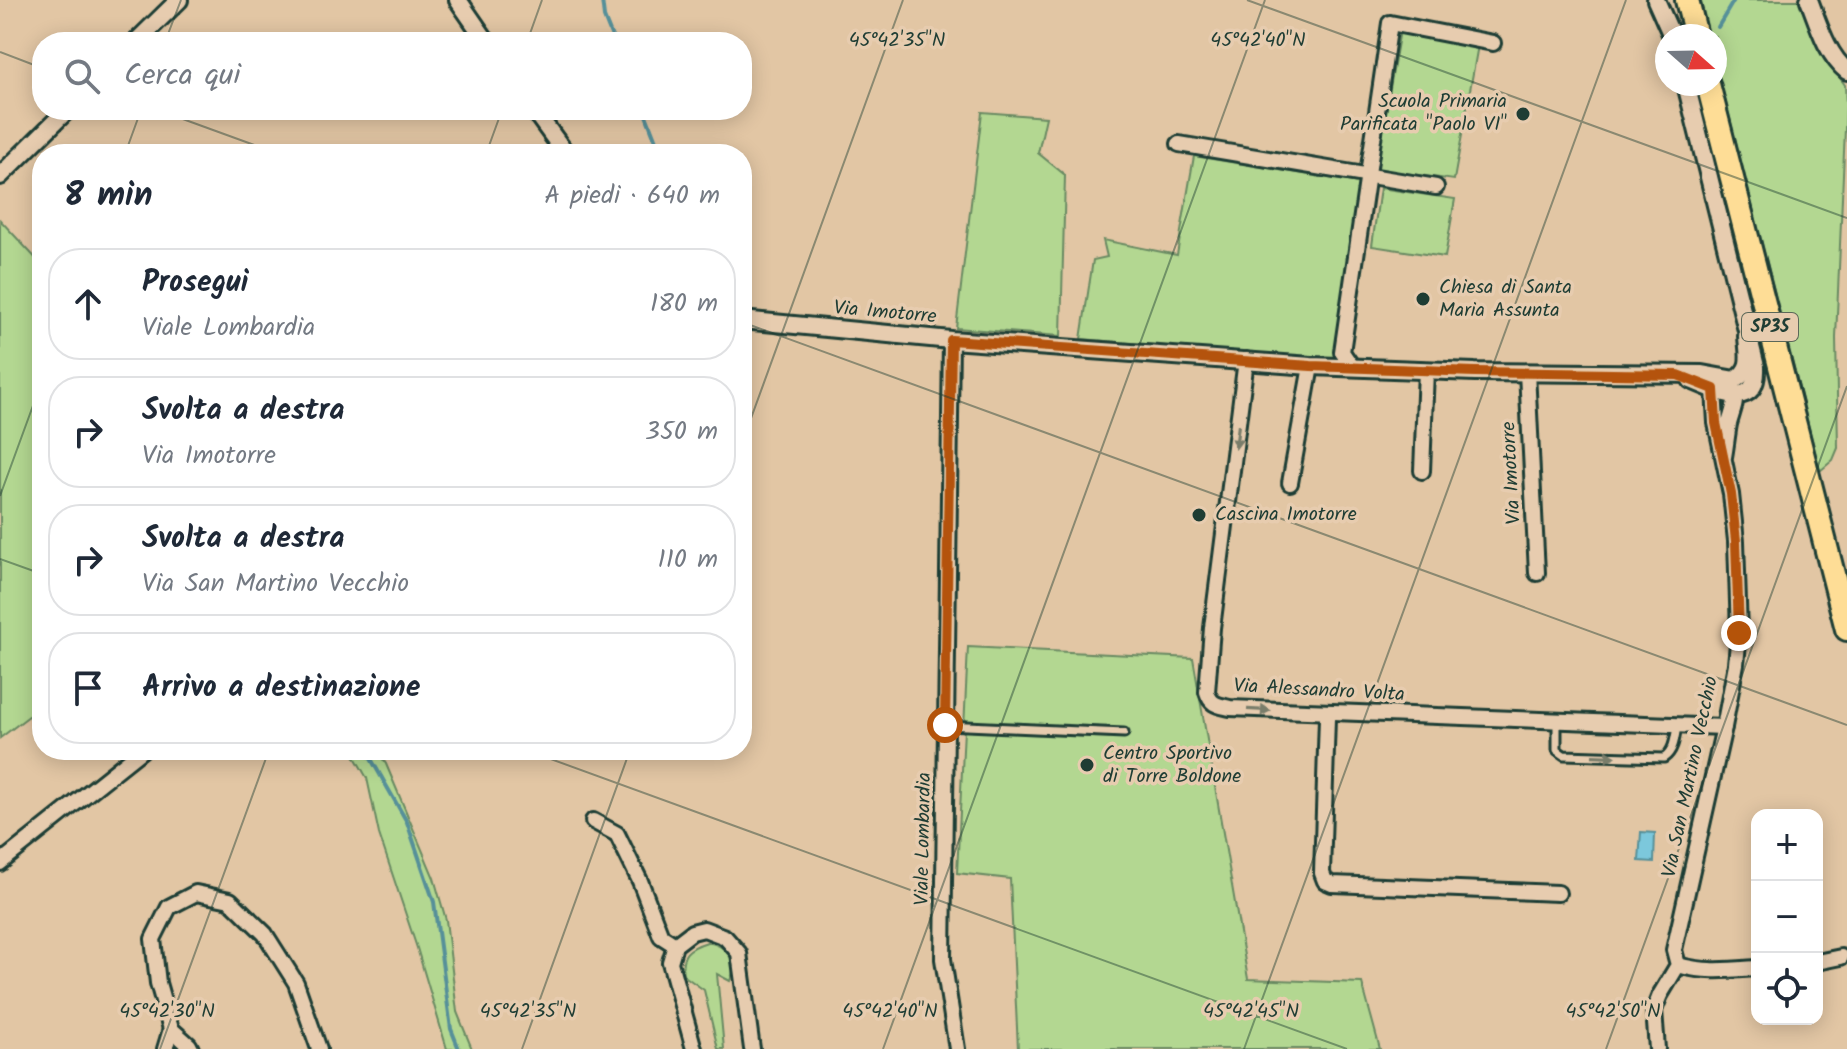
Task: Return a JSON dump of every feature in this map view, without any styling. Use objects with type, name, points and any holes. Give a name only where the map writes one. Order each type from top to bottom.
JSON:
[{"type":"highway","points":[[1687,0],[1693,24]]},
{"type":"highway","name":"SP35","points":[[1711,96],[1847,629]]},
{"type":"street","points":[[146,32],[179,0]]},
{"type":"street","points":[[458,0],[480,32]]},
{"type":"street","points":[[1656,0],[1667,24]]},
{"type":"street","points":[[1665,0],[1670,24]]},
{"type":"street","points":[[1809,0],[1841,60]]},
{"type":"street","points":[[1353,368],[1342,352],[1390,23],[1493,43]]},
{"type":"street","points":[[1689,96],[1756,367],[1757,379],[1752,390],[1744,395],[1735,394],[1717,384]]},
{"type":"street","points":[[32,144],[57,120]]},
{"type":"street","points":[[541,120],[559,144]]},
{"type":"street","points":[[0,176],[32,144]]},
{"type":"street","points":[[1179,144],[1436,187]]},
{"type":"street","name":"Via Imotorre","points":[[752,321],[951,340],[1311,366],[1678,375],[1717,384]]},
{"type":"street","points":[[1717,384],[1745,374],[1749,364],[1747,336]]},
{"type":"street","name":"Viale Lombardia","points":[[951,340],[943,959],[957,1049]]},
{"type":"street","name":"Via Alessandro Volta","points":[[1246,360],[1212,628],[1207,692],[1210,700],[1230,708],[1724,727]]},
{"type":"street","points":[[1290,483],[1311,366]]},
{"type":"street","points":[[1422,471],[1426,370]]},
{"type":"street","name":"Via Imotorre","points":[[1527,372],[1537,573]]},
{"type":"street","name":"Via San Martino Vecchio","points":[[1657,1049],[1654,1010],[1678,965],[1674,950],[1724,727],[1739,633],[1736,541],[1716,423],[1717,384]]},
{"type":"street","name":"Via San Martino Vecchio","points":[[1724,457],[1735,394]]},
{"type":"street","points":[[1330,713],[1327,718],[1322,873],[1325,881],[1332,884],[1558,893]]},
{"type":"street","points":[[0,863],[130,760]]},
{"type":"street","points":[[593,821],[617,834],[640,881],[661,936],[675,945]]},
{"type":"street","points":[[165,1049],[171,1029],[158,983],[153,939],[169,907],[196,893],[230,900],[265,934],[296,983],[319,1049]]},
{"type":"street","points":[[694,1049],[670,962],[675,945],[692,932],[704,929],[725,937],[739,953],[752,1049]]},
{"type":"street","points":[[1823,961],[1841,957]]},
{"type":"street","points":[[1678,965],[1714,971],[1751,968]]},
{"type":"street","points":[[171,1029],[191,1049]]},
{"type":"lane","points":[[1557,721],[1557,750],[1564,755],[1664,758],[1674,742],[1677,725]]},
{"type":"lane","points":[[945,725],[1124,733]]},
{"type":"green space","points":[[1700,0],[1799,0],[1817,47],[1845,85],[1836,338],[1838,448],[1833,460],[1820,471],[1724,96],[1727,96],[1727,24],[1706,24]]},
{"type":"green space","points":[[1400,30],[1478,45],[1454,180],[1376,169]]},
{"type":"green space","points":[[982,112],[1046,117],[1038,153],[1065,175],[1061,336],[956,328]]},
{"type":"green space","points":[[1194,156],[1359,183],[1334,360],[1081,339],[1093,260],[1107,257],[1103,240],[1177,255]]},
{"type":"green space","points":[[1380,188],[1455,199],[1445,257],[1372,246]]},
{"type":"green space","points":[[0,220],[32,254],[32,714],[0,738]]},
{"type":"green space","name":"Centro Sportivo di Torre Boldone","points":[[968,647],[1193,658],[1248,979],[1362,983],[1380,1049],[1018,1049],[1010,879],[957,873]]},
{"type":"green space","points":[[357,760],[383,760],[434,878],[446,920],[457,1012],[472,1049],[447,1049],[379,834],[367,778]]},
{"type":"green space","points":[[707,942],[725,950],[733,967],[730,981],[717,974],[724,1049],[718,1049],[704,990],[683,975],[684,957]]},
{"type":"water","points":[[1641,832],[1655,833],[1654,862],[1639,861]]},
{"type":"waterway","points":[[602,0],[610,32]]},
{"type":"waterway","points":[[1720,24],[1734,0]]},
{"type":"waterway","points":[[648,120],[657,144]]},
{"type":"waterway","points":[[372,760],[407,822],[434,902],[451,1029],[459,1049]]},
{"type":"place","name":"Scuola Primaria Parificata \"Paolo VI\"","points":[[1523,114]]},
{"type":"place","name":"Chiesa di Santa Maria Assunta","points":[[1423,299]]},
{"type":"place","name":"Cascina Imotorre","points":[[1199,515]]},
{"type":"place","name":"Centro Sportivo di Torre Boldone","points":[[1087,765]]},
{"type":"route","points":[[945,725],[951,340],[1311,366],[1678,375],[1714,389],[1716,423],[1731,494],[1736,541],[1739,633]]}]
